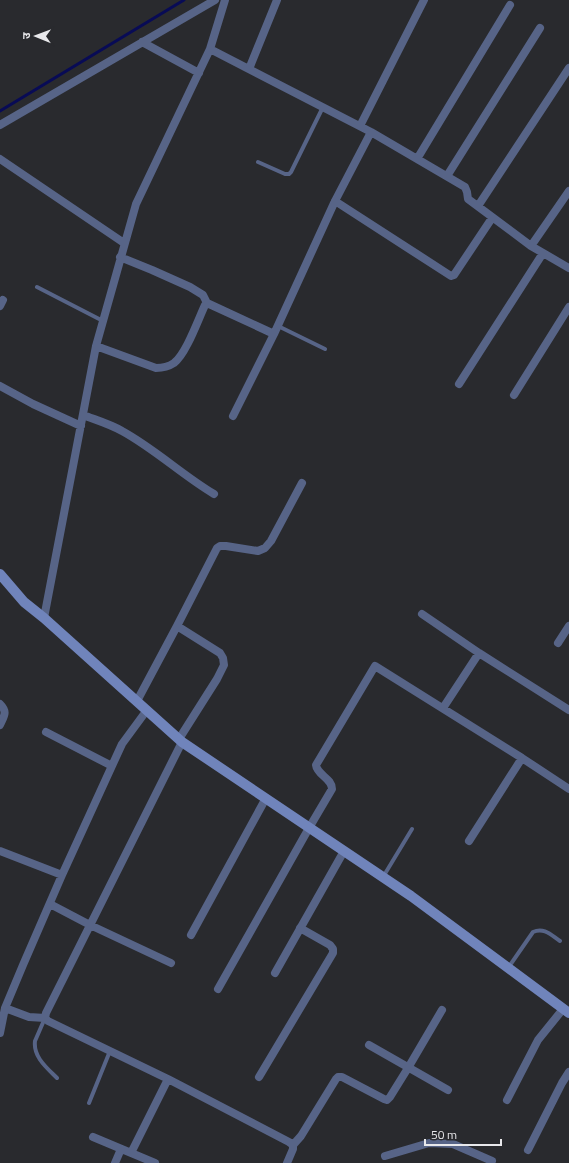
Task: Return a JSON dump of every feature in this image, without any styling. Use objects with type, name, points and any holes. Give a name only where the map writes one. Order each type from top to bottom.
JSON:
[{"type":"street","points":[[0,125],[215,0]]},
{"type":"street","points":[[44,618],[96,346],[124,243],[136,204],[210,49],[225,0]]},
{"type":"street","points":[[249,69],[277,0]]},
{"type":"street","points":[[360,126],[424,0]]},
{"type":"street","points":[[417,159],[510,5]]},
{"type":"street","points":[[446,176],[540,28]]},
{"type":"street","points":[[142,42],[199,73]]},
{"type":"street","points":[[210,49],[360,126],[465,187],[468,199],[492,218],[531,246],[569,268]]},
{"type":"street","points":[[478,206],[569,68]]},
{"type":"street","points":[[233,416],[278,326],[335,201],[371,132]]},
{"type":"street","points":[[0,159],[124,243]]},
{"type":"street","points":[[531,246],[569,191]]},
{"type":"street","points":[[335,201],[451,276],[454,275],[492,218]]},
{"type":"street","points":[[459,384],[543,253]]},
{"type":"street","points":[[120,257],[190,287],[203,295],[207,303],[274,334]]},
{"type":"street","points":[[96,346],[156,368],[169,366],[182,354],[207,303]]},
{"type":"street","points":[[514,395],[569,307]]},
{"type":"street","points":[[0,386],[33,404],[80,426]]},
{"type":"street","points":[[83,415],[106,423],[122,431],[214,494]]},
{"type":"street","points":[[137,700],[217,548],[220,546],[226,546],[258,551],[265,548],[271,541],[302,483]]},
{"type":"street","points":[[0,574],[24,602],[181,740],[411,896],[566,1011],[538,1040],[507,1100]]},
{"type":"street","points":[[422,614],[479,653],[569,710]]},
{"type":"street","points":[[45,1018],[46,1013],[181,740],[224,665],[223,658],[220,653],[177,626]]},
{"type":"street","points":[[558,643],[569,626]]},
{"type":"street","points":[[444,708],[479,653]]},
{"type":"street","points":[[218,989],[332,789],[331,783],[316,768],[316,764],[373,667],[376,666],[444,708],[569,789]]},
{"type":"street","points":[[0,704],[5,710],[0,725]]},
{"type":"street","points":[[0,1033],[5,1008],[62,875],[122,744],[147,710]]},
{"type":"street","points":[[46,732],[112,766]]},
{"type":"street","points":[[469,841],[522,758]]},
{"type":"street","points":[[191,935],[266,798]]},
{"type":"street","points":[[0,851],[62,875]]},
{"type":"street","points":[[275,973],[344,851]]},
{"type":"street","points":[[50,904],[171,964]]},
{"type":"street","points":[[259,1077],[333,953],[333,949],[330,945],[300,928]]},
{"type":"street","points":[[5,1008],[29,1017],[45,1018],[48,1021],[168,1078],[293,1145]]},
{"type":"street","points":[[287,1163],[293,1149],[293,1145],[301,1136],[338,1077],[342,1077],[387,1100],[408,1068],[442,1010]]},
{"type":"street","points":[[369,1045],[448,1090]]},
{"type":"street","points":[[528,1150],[569,1072]]},
{"type":"street","points":[[131,1153],[168,1078]]},
{"type":"street","points":[[93,1137],[155,1163]]},
{"type":"street","points":[[385,1156],[430,1143],[453,1144],[493,1162]]},
{"type":"street","points":[[115,1163],[121,1149]]},
{"type":"lane","points":[[258,162],[285,174],[289,174],[323,107]]},
{"type":"lane","points":[[37,287],[103,321]]},
{"type":"lane","points":[[278,326],[325,349]]},
{"type":"lane","points":[[382,877],[412,829]]},
{"type":"lane","points":[[507,968],[533,932],[538,929],[544,930],[560,940]]},
{"type":"lane","points":[[45,1018],[35,1041],[35,1045],[42,1062],[57,1078]]},
{"type":"lane","points":[[89,1103],[110,1051]]},
{"type":"waterway","points":[[0,111],[184,0]]}]
